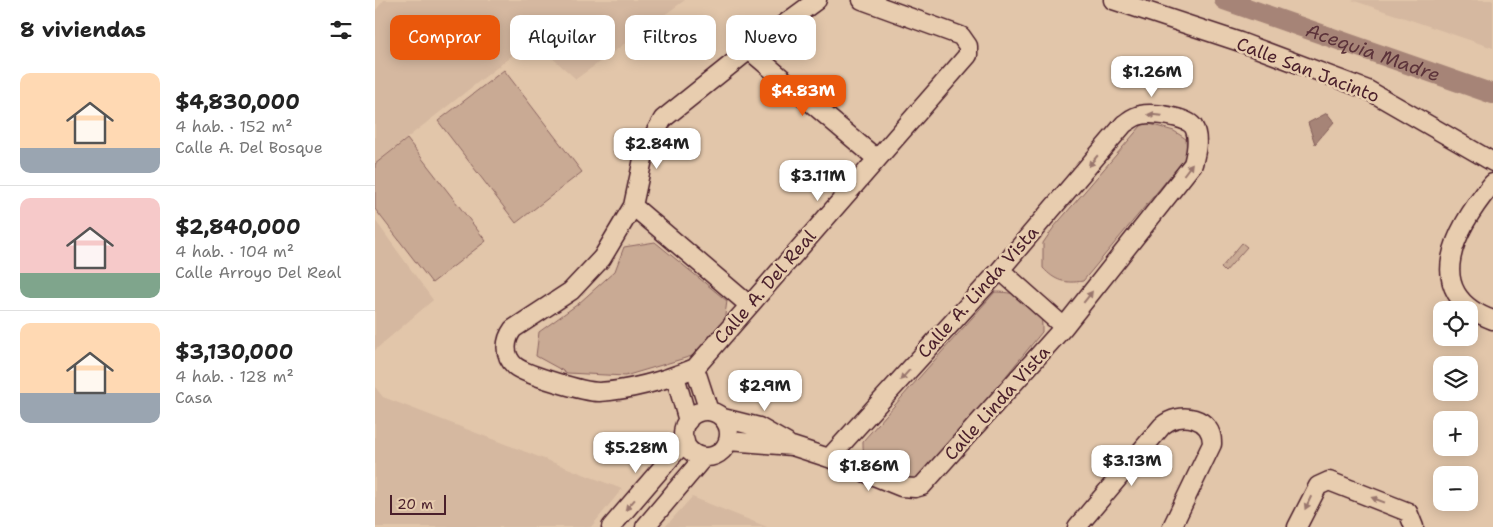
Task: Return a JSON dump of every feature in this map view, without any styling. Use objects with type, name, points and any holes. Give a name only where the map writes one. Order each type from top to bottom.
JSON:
[{"type":"street","points":[[797,15],[817,0]]},
{"type":"street","name":"Calle A. Del Real","points":[[695,368],[964,62],[968,55],[969,46],[961,36],[862,0]]},
{"type":"street","name":"Calle San Jacinto","points":[[1113,0],[1240,42],[1368,90],[1493,162]]},
{"type":"street","points":[[645,527],[704,457],[719,453],[728,441],[727,425],[716,415],[695,368],[639,388],[596,392],[570,387],[516,367],[506,351],[507,336],[513,328],[571,291],[590,273],[602,258],[633,206],[643,159],[663,118],[736,60]]},
{"type":"street","points":[[761,60],[877,159]]},
{"type":"street","name":"Calle Linda Vista","points":[[716,415],[759,427],[792,446],[829,458],[901,487],[915,488],[922,486],[1064,328],[1193,164],[1197,151],[1196,138],[1193,127],[1188,122],[1151,114],[1133,118],[1124,124]]},
{"type":"street","name":"Calle A. Linda Vista","points":[[829,458],[1000,270],[1124,124]]},
{"type":"street","points":[[1493,183],[1476,203],[1455,241],[1450,270],[1454,287],[1461,301],[1473,313],[1493,320]]},
{"type":"street","points":[[633,206],[749,305]]},
{"type":"street","points":[[1000,270],[1064,328]]},
{"type":"street","points":[[675,376],[688,421]]},
{"type":"street","points":[[704,457],[690,450],[685,441],[685,428],[693,415],[716,415]]},
{"type":"street","points":[[1077,527],[1162,426],[1169,420],[1182,416],[1207,425],[1211,430],[1212,444],[1171,527]]},
{"type":"street","points":[[611,527],[685,441]]},
{"type":"street","name":"Calle Linda Vista","points":[[728,441],[792,446]]},
{"type":"street","points":[[1297,527],[1318,486],[1329,481],[1408,512],[1413,527]]},
{"type":"shaded area","points":[[384,0],[685,0],[664,15],[625,15],[625,43],[615,51],[615,15],[510,15],[510,57],[375,163],[375,11]]},
{"type":"shaded area","points":[[1352,0],[1493,0],[1493,48]]},
{"type":"shaded area","points":[[555,60],[602,60],[576,79]]},
{"type":"shaded area","points":[[504,70],[582,172],[516,223],[438,121]]},
{"type":"shaded area","points":[[1327,113],[1334,122],[1315,144],[1308,123]]},
{"type":"shaded area","points":[[1146,123],[1174,131],[1186,139],[1187,156],[1083,281],[1066,282],[1056,279],[1043,268],[1043,243],[1054,227],[1141,126]]},
{"type":"shaded area","points":[[407,139],[486,241],[432,283],[375,209],[375,164]]},
{"type":"shaded area","points":[[375,220],[433,300],[375,350]]},
{"type":"shaded area","points":[[655,242],[727,301],[724,322],[692,356],[625,376],[567,373],[536,356],[539,332],[578,304],[615,271],[624,247]]},
{"type":"shaded area","points":[[1242,243],[1247,247],[1225,272],[1221,268]]},
{"type":"shaded area","points":[[995,292],[1014,294],[1027,298],[1037,306],[1042,319],[1042,332],[921,480],[897,477],[873,465],[864,454],[863,441]]},
{"type":"shaded area","points":[[375,387],[383,397],[622,489],[591,527],[375,527]]},
{"type":"shaded area","points":[[692,497],[767,527],[665,527]]},
{"type":"waterway","name":"Acequia Madre","points":[[1224,0],[1493,94]]}]
